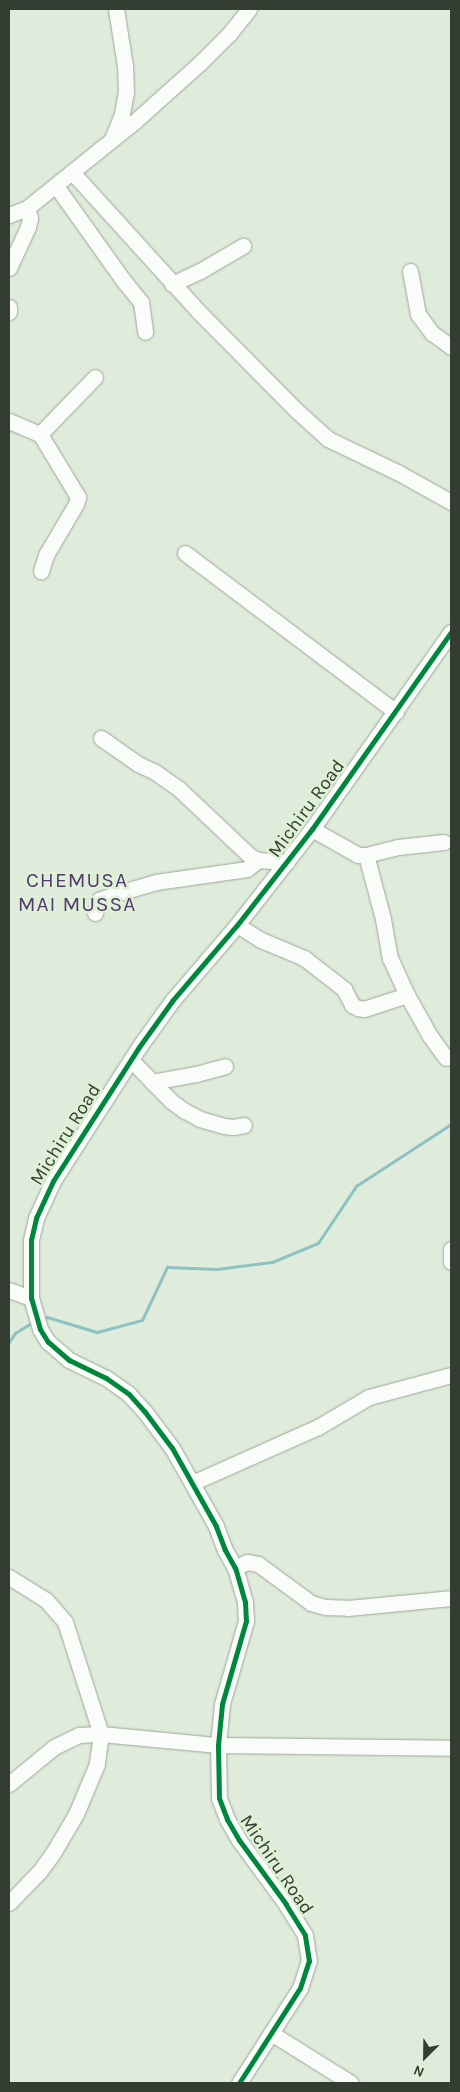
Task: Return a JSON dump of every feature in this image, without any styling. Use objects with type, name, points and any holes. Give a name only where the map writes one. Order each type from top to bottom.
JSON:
[{"type":"street","points":[[112,140],[122,114],[126,92],[125,66],[116,9]]},
{"type":"street","points":[[9,215],[27,208],[112,140],[201,62],[229,34],[249,9]]},
{"type":"street","points":[[72,172],[172,284],[297,411],[328,439],[399,473],[451,502]]},
{"type":"street","points":[[56,186],[123,280],[141,302],[145,332]]},
{"type":"street","points":[[9,268],[28,227],[30,218],[27,208]]},
{"type":"street","points":[[172,284],[200,271],[243,246]]},
{"type":"street","points":[[410,271],[418,314],[432,333],[451,347]]},
{"type":"street","points":[[9,307],[9,312]]},
{"type":"street","points":[[40,434],[95,377]]},
{"type":"street","points":[[9,421],[40,434],[78,497],[76,504],[46,555],[41,571]]},
{"type":"street","points":[[184,553],[396,712]]},
{"type":"street","name":"Michiru Road","points":[[239,2083],[302,1983],[307,1969],[309,1949],[305,1935],[286,1904],[239,1840],[227,1819],[219,1798],[218,1746],[222,1704],[246,1621],[245,1602],[235,1568],[225,1550],[216,1526],[172,1448],[130,1394],[106,1378],[69,1360],[48,1342],[40,1329],[31,1298],[32,1240],[36,1218],[44,1197],[87,1125],[131,1060],[172,1001],[237,925],[312,829],[451,632]]},
{"type":"street","points":[[101,738],[138,764],[155,772],[178,788],[250,856],[258,860],[287,862]]},
{"type":"street","points":[[312,829],[351,852],[366,855],[398,847],[444,842]]},
{"type":"street","points":[[366,855],[383,919],[390,958],[407,995],[430,1036],[446,1058]]},
{"type":"street","points":[[95,914],[99,900],[115,894],[174,879],[247,869],[258,860]]},
{"type":"street","points":[[237,925],[261,940],[304,958],[344,989],[352,1005],[358,1008],[364,1010],[407,995]]},
{"type":"street","points":[[131,1060],[171,1101],[200,1119],[233,1127],[244,1125]]},
{"type":"street","points":[[152,1082],[196,1074],[225,1066]]},
{"type":"street","points":[[451,1249],[451,1262]]},
{"type":"street","points":[[9,1290],[31,1298]]},
{"type":"street","points":[[192,1483],[318,1427],[369,1396],[451,1375]]},
{"type":"street","points":[[235,1568],[247,1562],[258,1564],[311,1603],[325,1607],[348,1608],[451,1598]]},
{"type":"street","points":[[9,1577],[46,1600],[65,1622],[101,1734],[91,1780],[68,1828],[39,1872],[9,1904]]},
{"type":"street","points":[[9,1784],[54,1746],[68,1738],[79,1735],[101,1734],[218,1746],[451,1748]]},
{"type":"street","points":[[271,2033],[351,2083]]},
{"type":"waterway","points":[[42,1319],[47,1317],[97,1332],[142,1320],[167,1267],[217,1269],[272,1262],[318,1243],[356,1186],[451,1124]]},
{"type":"waterway","points":[[9,1342],[15,1333],[31,1323]]},
{"type":"cycle path","points":[[239,2083],[300,1988],[309,1961],[305,1935],[286,1904],[239,1840],[227,1819],[219,1798],[218,1745],[222,1704],[246,1621],[245,1602],[235,1568],[225,1550],[216,1526],[172,1448],[145,1412],[129,1394],[106,1378],[69,1360],[48,1342],[40,1329],[31,1298],[31,1240],[36,1218],[53,1181],[139,1047],[172,1001],[237,925],[312,829],[451,632]]},
{"type":"district","name":"CHEMUSA MAI MUSSA","points":[[77,892]]}]
